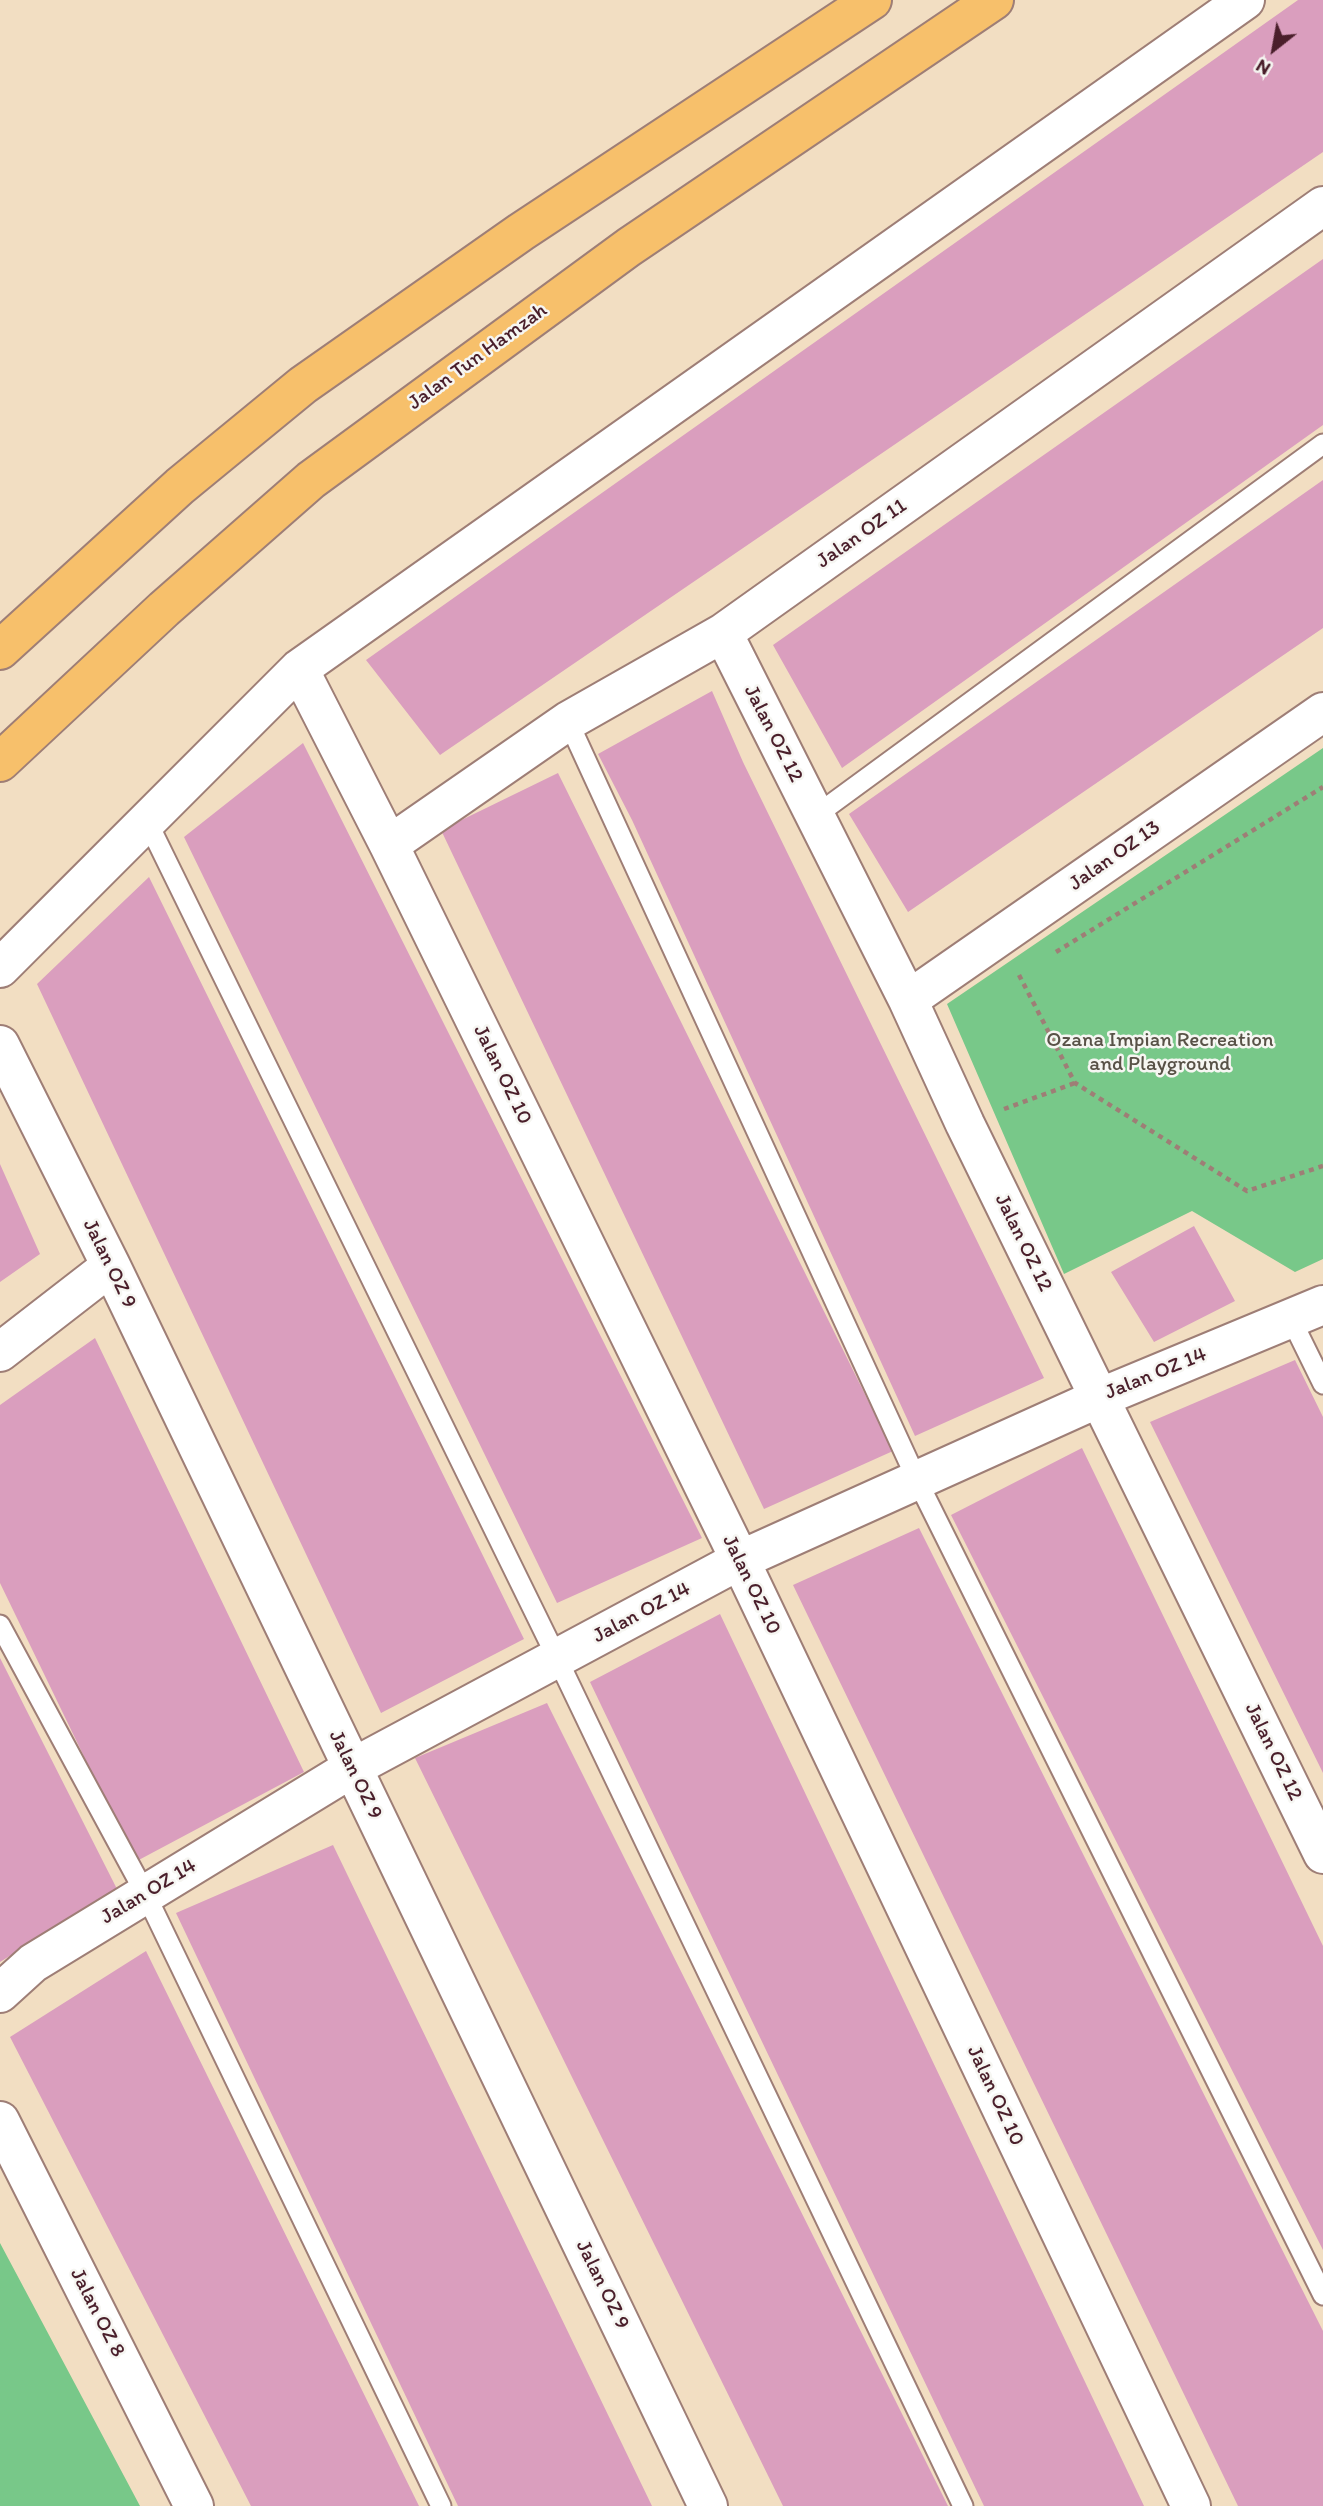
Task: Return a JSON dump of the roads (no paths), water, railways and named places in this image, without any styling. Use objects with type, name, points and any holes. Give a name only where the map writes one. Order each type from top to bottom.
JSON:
[{"type":"main road","points":[[0,650],[180,486],[303,385],[521,232],[872,0]]},
{"type":"main road","name":"Jalan Tun Hamzah","points":[[0,762],[164,609],[312,480],[629,247],[994,0]]},
{"type":"street","points":[[0,968],[299,670],[1245,0]]},
{"type":"street","name":"Jalan OZ 11","points":[[389,845],[568,721],[723,633],[1323,206]]},
{"type":"street","name":"Jalan OZ 12","points":[[723,633],[908,1000],[965,1124],[1323,1854]]},
{"type":"street","name":"Jalan OZ 10","points":[[299,670],[389,845],[740,1560],[1191,2506]]},
{"type":"street","name":"Jalan OZ 13","points":[[908,1000],[1323,712]]},
{"type":"street","name":"Jalan OZ 9","points":[[0,1045],[111,1266],[708,2506]]},
{"type":"street","points":[[0,1352],[111,1266]]},
{"type":"street","name":"Jalan OZ 14","points":[[0,1993],[33,1963],[352,1769],[740,1560],[1100,1398],[1307,1312]]},
{"type":"street","name":"Jalan OZ 8","points":[[0,2121],[194,2506]]},
{"type":"lane","points":[[815,816],[1323,444]]},
{"type":"lane","points":[[568,721],[917,1480],[1323,2295]]},
{"type":"lane","points":[[147,821],[557,1658],[963,2506]]},
{"type":"lane","points":[[1307,1312],[1323,1384]]},
{"type":"lane","points":[[0,1625],[145,1893],[441,2506]]},
{"type":"park label","name":"Ozana Impian Recreation and Playground","points":[[1160,1053]]}]
